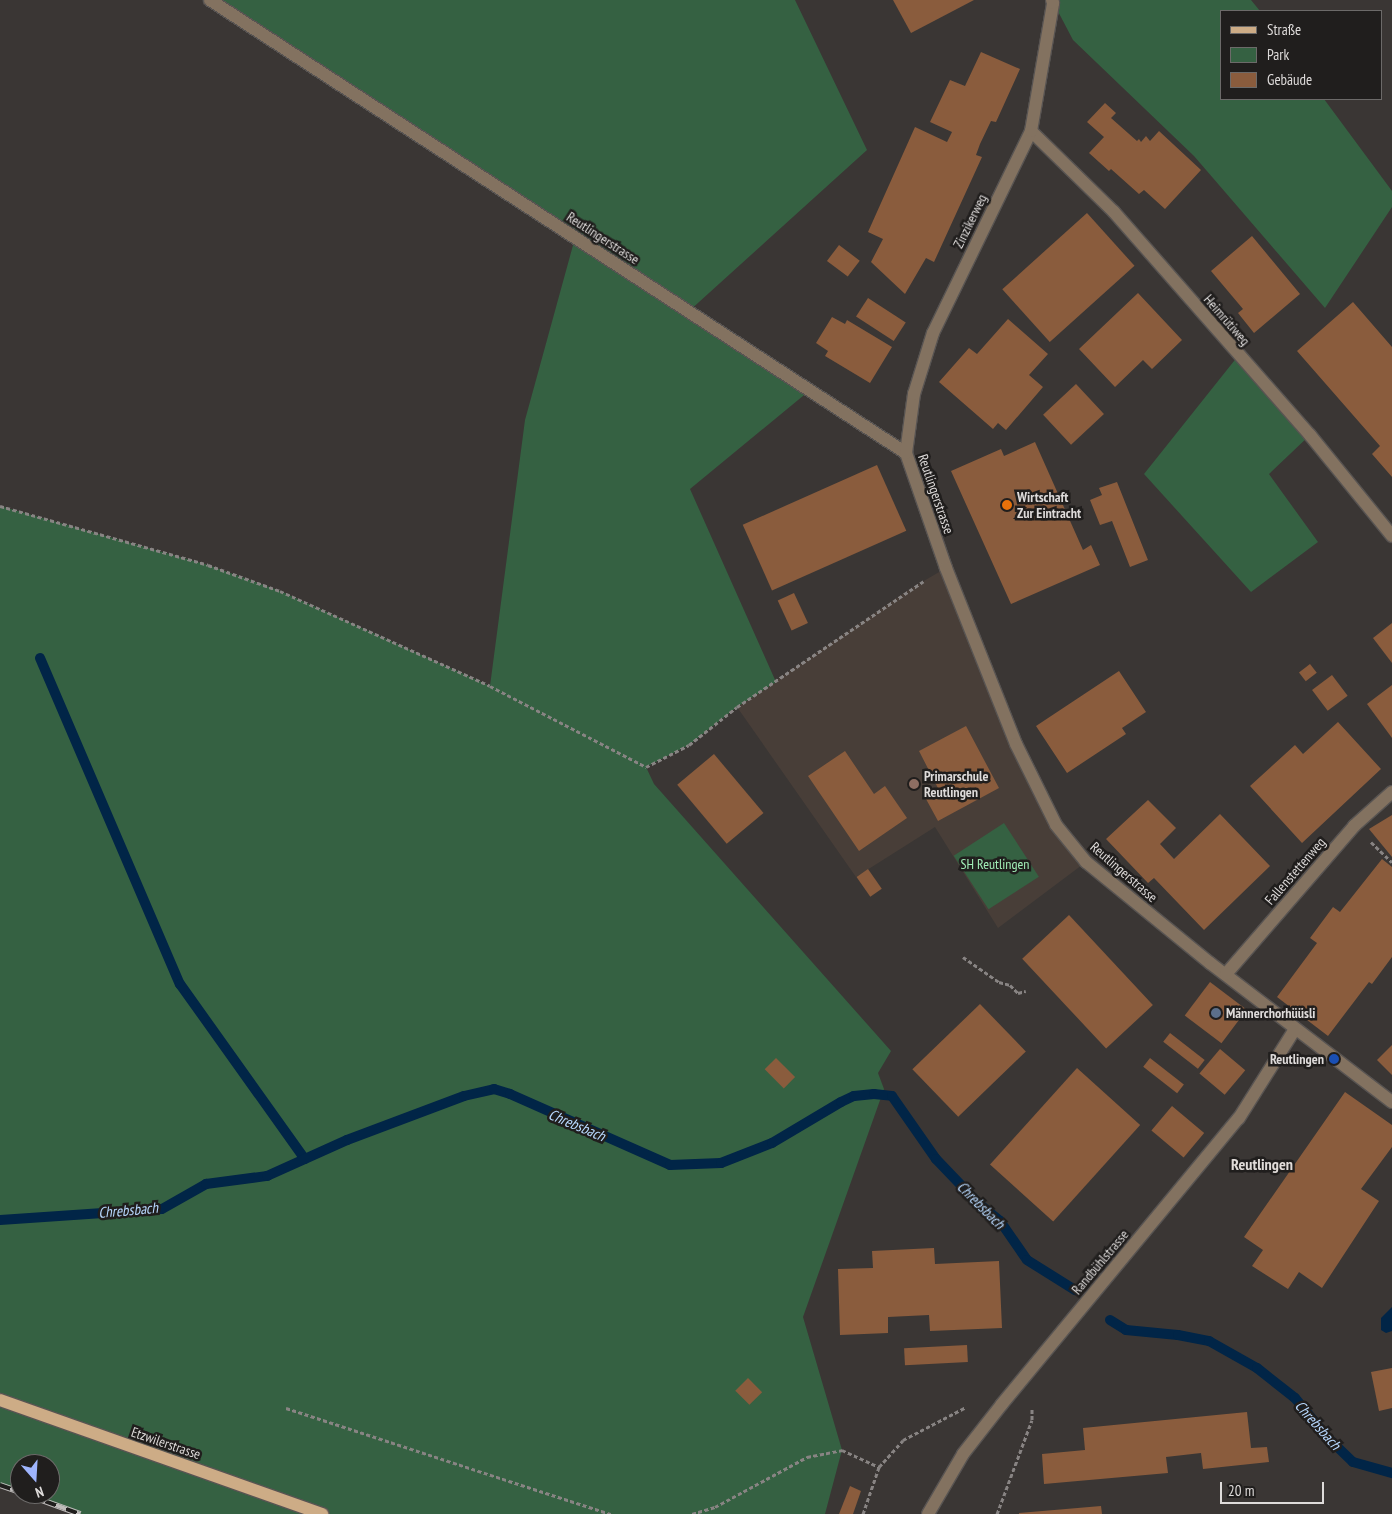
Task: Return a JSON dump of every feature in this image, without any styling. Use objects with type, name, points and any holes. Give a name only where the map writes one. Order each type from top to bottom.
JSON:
[{"type":"main road","name":"Etzwilerstrasse","points":[[0,1400],[322,1514]]},
{"type":"street","name":"Reutlingerstrasse","points":[[210,0],[906,453],[946,568],[1016,744],[1056,825],[1086,862],[1295,1029],[1392,1102]]},
{"type":"street","name":"Zinzikerweg","points":[[906,453],[914,394],[933,333],[1031,131],[1053,4],[1052,0]]},
{"type":"street","name":"Heimrütiweg","points":[[1031,131],[1114,212],[1310,436],[1392,536]]},
{"type":"street","name":"Fallenstettenweg","points":[[1226,974],[1354,826],[1392,792]]},
{"type":"street","name":"Randbühlstrasse","points":[[928,1514],[963,1454],[1016,1386],[1239,1118],[1295,1029]]},
{"type":"path","points":[[0,506],[208,565],[280,591],[490,686],[646,767],[689,745],[737,707],[910,589]]},
{"type":"path","points":[[963,957],[999,982],[1010,985],[1018,993],[1026,991]]},
{"type":"path","points":[[997,1514],[1032,1420],[1032,1402],[1016,1386]]},
{"type":"path","points":[[863,1514],[879,1467],[903,1440],[967,1407]]},
{"type":"path","points":[[286,1408],[612,1514]]},
{"type":"path","points":[[692,1514],[715,1507],[808,1457],[842,1450],[879,1467]]},
{"type":"shaded area","name":"Primarschule Reutlingen","points":[[946,568],[1056,825],[1086,862],[998,928],[935,827],[856,877],[737,707],[910,589]]},
{"type":"green space","points":[[210,0],[795,0],[867,150],[688,312],[809,391],[690,489],[776,682],[737,707],[689,745],[646,767],[654,784],[891,1051],[878,1073],[884,1089],[803,1317],[842,1450],[825,1514],[80,1514],[52,1504],[60,1504],[60,1454],[10,1454],[10,1488],[0,1485],[0,506],[208,565],[280,591],[490,686],[525,420],[575,238]]},
{"type":"green space","points":[[1052,0],[1251,0],[1259,10],[1220,10],[1220,100],[1325,100],[1392,191],[1392,207],[1325,308],[1194,156],[1073,40]]},
{"type":"green space","points":[[1238,356],[1310,435],[1269,474],[1318,542],[1251,592],[1144,474]]},
{"type":"green space","name":"SH Reutlingen","points":[[1004,823],[1039,877],[989,909],[954,856]]},
{"type":"water","points":[[1392,1307],[1392,1331],[1386,1333],[1381,1330],[1381,1318]]},
{"type":"building","points":[[893,0],[974,0],[911,33]]},
{"type":"building","points":[[981,52],[1020,69],[996,122],[991,121],[980,144],[976,155],[982,157],[934,262],[926,258],[905,294],[871,262],[883,239],[868,232],[915,127],[947,142],[952,132],[930,122],[950,80],[965,86]]},
{"type":"building","points":[[1105,103],[1116,113],[1111,118],[1137,141],[1139,139],[1141,142],[1146,136],[1150,141],[1159,131],[1201,170],[1165,209],[1144,190],[1139,194],[1111,169],[1109,171],[1089,153],[1104,137],[1087,122]]},
{"type":"building","points":[[1087,213],[1135,266],[1050,342],[1002,289]]},
{"type":"building","points":[[1252,236],[1300,294],[1254,333],[1238,313],[1243,309],[1211,271]]},
{"type":"building","points":[[839,245],[860,261],[848,277],[827,261]]},
{"type":"building","points":[[1138,293],[1182,340],[1152,369],[1143,360],[1115,387],[1079,349]]},
{"type":"building","points":[[868,298],[906,323],[894,341],[856,316]]},
{"type":"building","points":[[1353,302],[1392,347],[1392,477],[1372,454],[1380,446],[1297,351]]},
{"type":"building","points":[[832,317],[845,324],[847,320],[892,347],[870,383],[825,356],[828,351],[816,343]]},
{"type":"building","points":[[1008,319],[1048,354],[1029,375],[1043,387],[1006,430],[998,423],[993,429],[939,382],[969,348],[977,354]]},
{"type":"building","points":[[1076,384],[1104,414],[1071,445],[1043,415]]},
{"type":"building","points":[[1035,442],[1083,550],[1091,545],[1100,565],[1011,604],[951,471],[1001,449],[1004,456]]},
{"type":"building","points":[[877,465],[906,531],[772,591],[743,525]]},
{"type":"building","points":[[1117,482],[1148,560],[1130,567],[1112,521],[1100,525],[1090,500],[1102,495],[1099,488]]},
{"type":"building","points":[[794,593],[808,623],[792,631],[778,601]]},
{"type":"building","points":[[1392,623],[1392,663],[1373,638]]},
{"type":"building","points":[[1310,664],[1317,673],[1306,681],[1299,673]]},
{"type":"building","points":[[1119,671],[1146,712],[1122,728],[1126,734],[1067,773],[1036,726]]},
{"type":"building","points":[[1332,675],[1348,696],[1328,711],[1312,690]]},
{"type":"building","points":[[1392,685],[1392,738],[1367,704]]},
{"type":"building","points":[[1338,722],[1381,769],[1302,843],[1250,786],[1295,745],[1303,754]]},
{"type":"building","points":[[966,726],[999,788],[938,821],[926,799],[940,792],[919,751]]},
{"type":"building","points":[[845,751],[874,794],[885,786],[907,818],[859,851],[808,776]]},
{"type":"building","points":[[714,754],[763,813],[727,844],[677,785]]},
{"type":"building","points":[[1148,800],[1176,828],[1160,844],[1174,859],[1220,814],[1270,866],[1204,930],[1154,878],[1148,883],[1106,839]]},
{"type":"building","points":[[1392,815],[1392,857],[1369,829]]},
{"type":"building","points":[[1382,859],[1392,867],[1392,957],[1372,984],[1369,982],[1328,1036],[1277,997],[1317,943],[1310,938],[1333,907],[1340,912]]},
{"type":"building","points":[[868,869],[882,889],[870,897],[857,877]]},
{"type":"building","points":[[1069,915],[1153,1005],[1106,1049],[1022,959]]},
{"type":"building","name":"Männerchorhüüsli","points":[[1210,982],[1247,1010],[1221,1043],[1185,1016]]},
{"type":"building","points":[[980,1004],[1026,1051],[958,1117],[912,1069]]},
{"type":"building","points":[[1170,1033],[1205,1060],[1198,1069],[1163,1042]]},
{"type":"building","points":[[1392,1045],[1392,1075],[1377,1060]]},
{"type":"building","points":[[1220,1049],[1245,1070],[1225,1095],[1199,1074]]},
{"type":"building","points":[[776,1058],[795,1077],[784,1088],[765,1069]]},
{"type":"building","points":[[1150,1058],[1184,1084],[1177,1093],[1143,1067]]},
{"type":"building","points":[[1077,1068],[1140,1125],[1053,1221],[990,1165]]},
{"type":"building","points":[[1345,1092],[1392,1125],[1392,1147],[1361,1189],[1379,1201],[1322,1288],[1299,1272],[1288,1289],[1252,1266],[1263,1250],[1244,1237]]},
{"type":"building","points":[[1172,1106],[1204,1133],[1184,1158],[1151,1131]]},
{"type":"building","points":[[934,1248],[935,1264],[999,1261],[1002,1328],[930,1331],[929,1315],[888,1317],[888,1333],[840,1335],[838,1269],[873,1268],[872,1251]]},
{"type":"building","points":[[967,1345],[968,1362],[905,1365],[904,1348]]},
{"type":"building","points":[[1392,1368],[1392,1408],[1379,1411],[1371,1372]]},
{"type":"building","points":[[748,1378],[762,1392],[749,1405],[735,1391]]},
{"type":"building","points":[[1247,1412],[1251,1448],[1267,1447],[1269,1462],[1203,1469],[1201,1453],[1166,1457],[1168,1473],[1044,1484],[1042,1454],[1085,1450],[1083,1428]]},
{"type":"building","points":[[850,1486],[861,1491],[853,1514],[839,1514]]},
{"type":"building","points":[[1101,1506],[1102,1514],[1019,1514],[1019,1513]]},
{"type":"waterway","points":[[40,658],[180,984],[305,1159]]},
{"type":"waterway","name":"Chrebsbach","points":[[0,1220],[162,1209],[206,1184],[267,1176],[347,1140],[464,1096],[494,1089],[510,1094],[670,1165],[721,1163],[772,1143],[854,1096],[874,1094],[892,1096],[936,1159],[979,1204],[1000,1221],[1027,1260],[1075,1290]]},
{"type":"waterway","name":"Chrebsbach","points":[[1110,1320],[1126,1330],[1178,1335],[1209,1341],[1257,1368],[1295,1398],[1327,1437],[1353,1462],[1392,1473]]},
{"type":"railway","points":[[0,1485],[10,1488]]},
{"type":"railway","points":[[52,1504],[80,1514]]},
{"type":"place","name":"Wirtschaft Zur Eintracht","points":[[1007,505]]},
{"type":"place","name":"Primarschule Reutlingen","points":[[914,784]]},
{"type":"place","name":"Männerchorhüüsli","points":[[1216,1013]]},
{"type":"place","name":"Reutlingen","points":[[1334,1059]]},
{"type":"district","name":"Reutlingen","points":[[1262,1164]]}]
